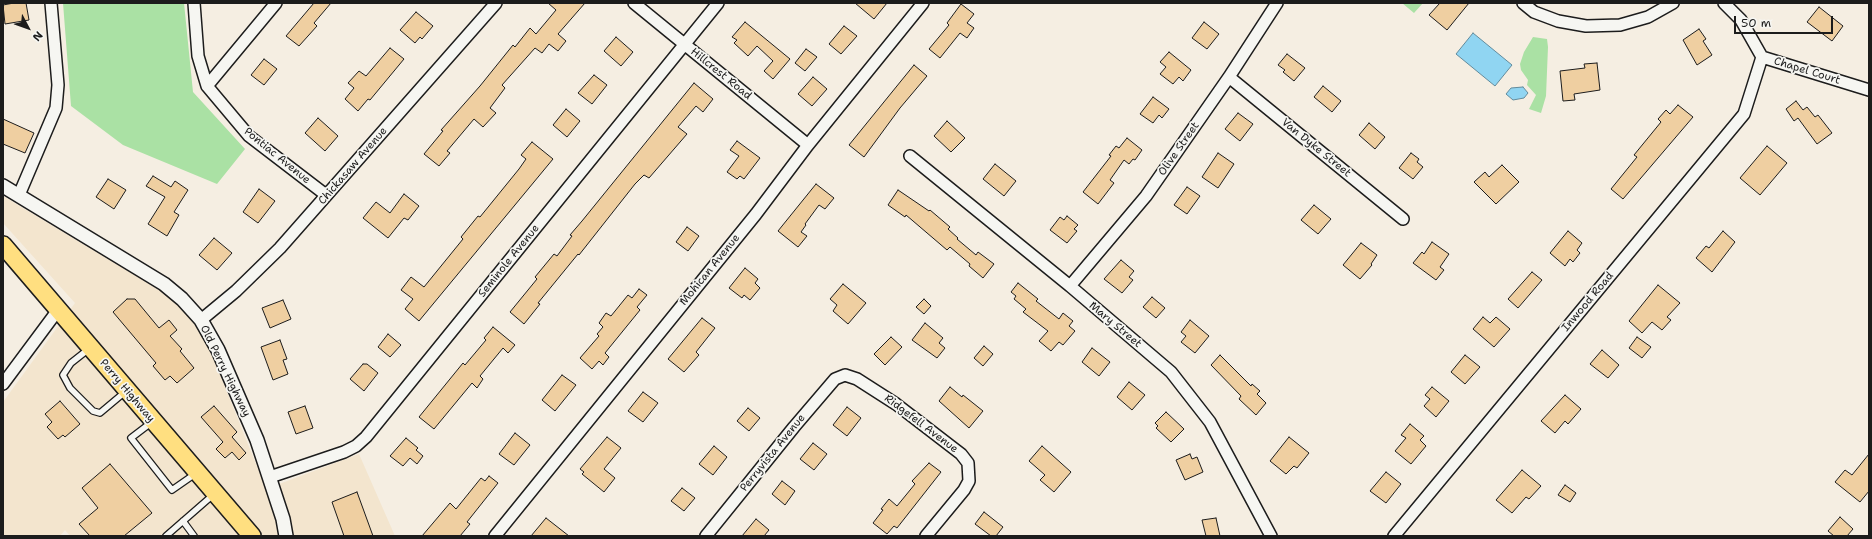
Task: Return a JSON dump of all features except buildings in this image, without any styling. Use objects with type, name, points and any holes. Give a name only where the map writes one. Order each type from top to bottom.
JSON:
[{"type":"main road","name":"Perry Highway","points":[[3,245],[252,536]]},
{"type":"street","points":[[19,196],[56,108],[58,85],[51,3]]},
{"type":"street","name":"Pontiac Avenue","points":[[194,3],[198,56],[207,86],[249,136],[326,195]]},
{"type":"street","points":[[207,86],[276,3]]},
{"type":"street","name":"Chickasaw Avenue","points":[[201,320],[266,263],[496,3]]},
{"type":"street","name":"Hillcrest Road","points":[[634,3],[808,145]]},
{"type":"street","name":"Seminole Avenue","points":[[270,477],[344,452],[356,446],[366,437],[718,3]]},
{"type":"street","name":"Mohican Avenue","points":[[495,536],[756,214],[808,145],[923,3]]},
{"type":"street","name":"Olive Street","points":[[1070,286],[1146,196],[1229,77],[1277,3]]},
{"type":"street","points":[[1523,3],[1534,12],[1586,26],[1620,25],[1648,17],[1673,3]]},
{"type":"street","name":"Chapel Court","points":[[1724,3],[1741,20],[1762,57],[1869,90]]},
{"type":"street","name":"Inwood Road","points":[[1394,536],[1744,114],[1762,57]]},
{"type":"street","name":"Van Dyke Street","points":[[1229,77],[1403,219]]},
{"type":"street","name":"Mary Street","points":[[910,156],[1070,286],[1171,372],[1210,422],[1271,536]]},
{"type":"street","name":"Old Perry Highway","points":[[3,186],[164,284],[182,299],[201,320],[218,350],[248,416],[270,477],[283,519],[286,536]]},
{"type":"street","points":[[3,384],[58,310]]},
{"type":"street","name":"Ridgefell Avenue","points":[[845,375],[857,379],[896,404],[961,454],[968,463],[969,481],[964,490],[926,536]]},
{"type":"street","name":"Perryvista Avenue","points":[[706,536],[794,427],[835,379],[845,375]]},
{"type":"lane","points":[[90,348],[71,363],[64,376],[70,388],[93,411],[100,413],[127,390]]},
{"type":"lane","points":[[153,421],[131,438],[172,490],[197,473]]},
{"type":"lane","points":[[166,536],[215,493]]},
{"type":"lane","points":[[183,521],[194,536]]},
{"type":"shaded area","points":[[3,196],[169,296],[189,315],[209,347],[266,489],[359,454],[395,536],[70,536],[65,530],[60,536],[3,536],[3,402],[75,303],[3,223]]},
{"type":"green space","points":[[63,3],[184,3],[193,92],[245,149],[217,184],[123,145],[71,106]]},
{"type":"green space","points":[[1402,3],[1423,3],[1414,13]]},
{"type":"green space","points":[[1533,37],[1547,39],[1548,47],[1546,96],[1541,113],[1529,109],[1536,95],[1527,85],[1528,80],[1521,70],[1520,64],[1524,52]]},
{"type":"water","points":[[1473,33],[1512,65],[1495,86],[1456,54]]},
{"type":"water","points":[[1523,87],[1528,93],[1524,98],[1513,100],[1506,94],[1511,88]]}]
